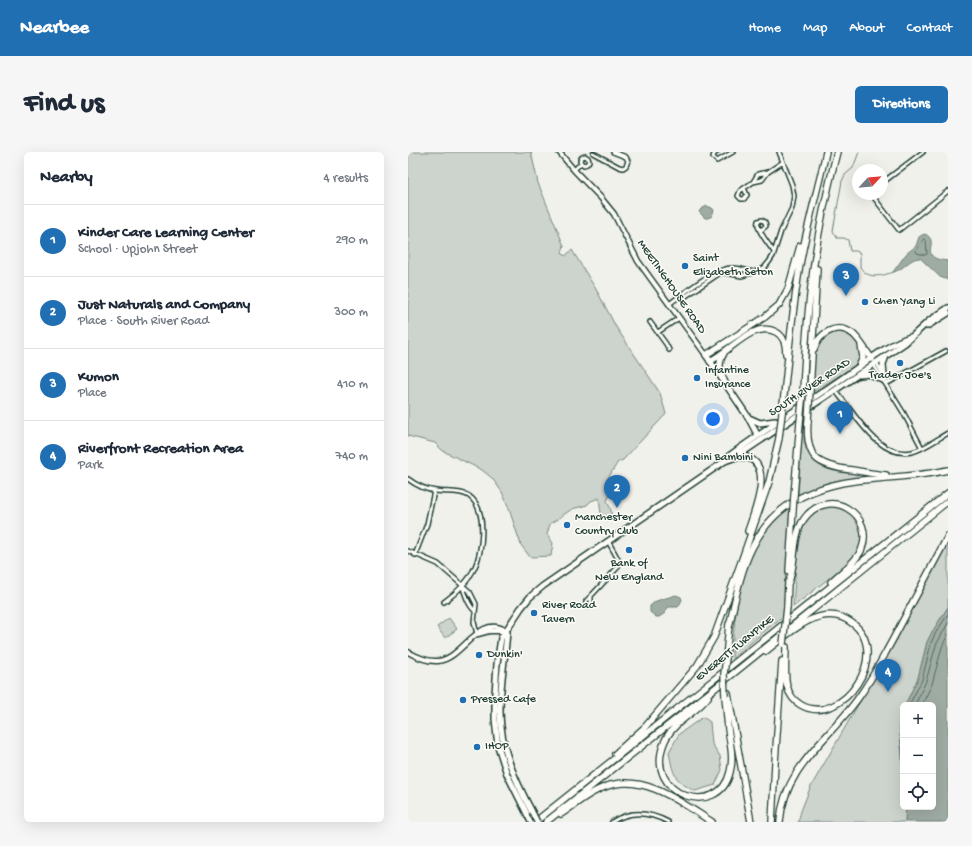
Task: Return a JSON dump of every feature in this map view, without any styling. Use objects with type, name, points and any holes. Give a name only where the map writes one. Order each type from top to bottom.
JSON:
[{"type":"highway","points":[[572,793],[645,727],[697,666],[714,637],[769,482],[779,438],[797,284],[807,227],[826,152]]},
{"type":"highway","points":[[733,673],[740,670],[798,626],[824,615],[841,617],[850,621],[858,628],[868,649],[867,663],[861,679],[853,690],[828,708],[818,710],[811,709],[793,699],[788,690],[786,681],[784,646],[784,628],[787,607],[794,495],[811,288],[816,250],[836,152]]},
{"type":"highway","points":[[826,197],[816,269],[807,438],[814,456],[824,465],[836,468],[898,476]]},
{"type":"highway","points":[[706,355],[765,317],[779,305],[788,289],[801,242],[807,227]]},
{"type":"highway","points":[[710,361],[753,332],[761,329],[771,329],[780,334],[785,343],[784,397]]},
{"type":"highway","points":[[812,356],[818,340],[822,335],[830,330],[840,329],[852,333],[874,362]]},
{"type":"highway","points":[[860,367],[863,357],[861,343]]},
{"type":"highway","points":[[725,383],[720,373],[719,366],[726,350]]},
{"type":"highway","points":[[736,457],[746,457],[751,459],[758,467],[761,474],[759,495],[745,542],[744,553]]},
{"type":"highway","points":[[729,627],[741,578],[749,554],[762,531],[792,502],[816,490],[853,481],[928,474],[948,470]]},
{"type":"highway","name":"EVERETT TURNPIKE","points":[[536,822],[948,493]]},
{"type":"highway","name":"EVERETT TURNPIKE","points":[[547,822],[948,501]]},
{"type":"highway","points":[[788,584],[791,576],[799,530],[809,513],[821,505],[831,504],[841,505],[853,512],[860,520],[863,529],[864,539],[861,550],[854,561],[804,607]]},
{"type":"highway","points":[[780,822],[784,798],[790,782],[797,770],[862,694],[948,536]]},
{"type":"highway","points":[[714,689],[706,700],[672,729],[664,742],[660,762],[664,775],[671,787],[682,795],[695,798],[708,796],[720,789],[728,778],[731,768],[732,755],[726,695],[726,658],[730,609],[741,562]]},
{"type":"highway","points":[[772,822],[784,646]]},
{"type":"highway","points":[[726,695],[751,822]]},
{"type":"highway","points":[[547,822],[604,787],[621,784],[637,784],[664,793],[673,797],[712,822]]},
{"type":"main road","name":"SOUTH RIVER ROAD","points":[[924,327],[929,321],[948,308]]},
{"type":"main road","name":"SOUTH RIVER ROAD","points":[[725,461],[729,456],[779,420],[857,376],[901,340],[911,336],[948,313]]},
{"type":"main road","name":"SOUTH RIVER ROAD","points":[[536,822],[530,813],[511,769],[502,737],[500,694],[507,631],[517,613],[530,597],[545,585],[725,461],[736,457],[763,439],[837,387],[860,367],[874,362],[886,355],[905,343],[911,336]]},
{"type":"main road","name":"MEETINGHOUSE ROAD","points":[[706,355],[763,439]]},
{"type":"main road","points":[[857,376],[870,374],[884,380],[883,364],[886,355]]},
{"type":"main road","points":[[748,417],[760,423],[771,423],[779,420]]},
{"type":"main road","points":[[530,813],[531,822]]},
{"type":"street","name":"MEETINGHOUSE ROAD","points":[[559,152],[614,214],[637,260],[706,355]]},
{"type":"street","points":[[581,163],[584,165],[588,163],[588,158],[594,152],[619,167],[623,168],[626,166],[628,161],[626,157],[613,152]]},
{"type":"street","points":[[716,152],[713,156],[716,161],[720,161],[727,154],[733,152]]},
{"type":"street","points":[[682,296],[686,296],[722,273],[742,276],[767,265],[772,259],[780,234],[794,200],[793,188],[779,152]]},
{"type":"street","points":[[888,178],[923,152]]},
{"type":"street","points":[[574,170],[581,163],[581,158],[584,156],[588,158]]},
{"type":"street","points":[[744,188],[753,182],[762,180],[768,172],[783,162]]},
{"type":"street","points":[[753,182],[758,174],[768,172]]},
{"type":"street","points":[[876,200],[899,230],[948,191]]},
{"type":"street","points":[[760,231],[774,252]]},
{"type":"street","points":[[669,304],[721,270],[735,268],[754,272]]},
{"type":"street","points":[[658,332],[679,318]]},
{"type":"street","points":[[650,322],[669,350]]},
{"type":"street","points":[[884,380],[946,351]]},
{"type":"street","points":[[874,362],[922,448]]},
{"type":"street","points":[[837,387],[841,398],[860,424],[889,449],[905,453],[914,452],[948,433]]},
{"type":"street","points":[[408,479],[416,485],[434,491],[457,492],[466,495],[472,499],[478,509],[482,535],[477,562],[472,572],[454,595],[444,602]]},
{"type":"street","points":[[415,555],[427,524],[434,491]]},
{"type":"street","points":[[591,596],[618,567],[618,559],[608,541]]},
{"type":"street","points":[[408,551],[438,564],[470,592],[477,606],[474,622],[478,634]]},
{"type":"street","points":[[462,585],[466,597],[475,611]]},
{"type":"street","points":[[408,652],[425,659],[440,660],[453,654],[478,634],[492,631],[507,631]]},
{"type":"street","points":[[612,822],[626,814],[638,813],[654,816],[668,822]]},
{"type":"shaded area","name":"Manchester Country Club","points":[[408,152],[531,152],[538,183],[564,246],[562,253],[565,256],[572,250],[597,291],[616,327],[660,393],[666,414],[623,460],[618,462],[608,478],[608,480],[609,478],[615,483],[607,501],[611,510],[612,521],[603,519],[599,498],[591,501],[587,505],[572,509],[550,524],[547,534],[553,543],[551,556],[530,557],[521,545],[502,492],[492,478],[482,470],[443,451],[435,443],[408,436]]},
{"type":"shaded area","points":[[836,332],[847,335],[856,342],[860,352],[859,363],[813,392],[814,364],[818,343],[821,338]]},
{"type":"shaded area","points":[[806,417],[804,439],[806,448],[809,454],[820,465],[877,477],[855,478],[827,483],[798,495],[803,418]]},
{"type":"shaded area","points":[[831,506],[842,508],[855,518],[862,532],[862,543],[860,549],[853,559],[793,607],[795,571],[799,542],[807,519],[813,512]]},
{"type":"shaded area","points":[[790,507],[783,616],[732,659],[733,634],[739,596],[753,552],[760,538],[768,528]]},
{"type":"shaded area","points":[[948,538],[948,607],[927,642],[918,678],[906,702],[900,702],[900,810],[906,810],[905,822],[798,822],[810,788],[877,672]]},
{"type":"shaded area","points":[[449,618],[457,629],[445,638],[437,627]]},
{"type":"shaded area","points":[[703,717],[710,722],[712,744],[720,756],[722,770],[715,785],[695,791],[683,784],[676,776],[673,771],[669,752],[679,734]]},
{"type":"water","points":[[707,206],[714,210],[712,216],[705,218],[699,212]]},
{"type":"water","points":[[925,234],[930,237],[930,249],[933,257],[948,261],[948,280],[940,277],[920,258],[913,260],[897,271],[893,272],[906,254],[916,246],[919,237]]},
{"type":"water","points":[[676,595],[681,597],[682,600],[678,607],[668,607],[665,613],[659,617],[656,617],[650,612],[650,606],[656,601]]},
{"type":"water","points":[[948,607],[948,822],[905,822],[906,810],[936,810],[936,702],[906,702],[918,678],[927,642]]},
{"type":"waterway","points":[[859,152],[853,168],[845,175],[842,181],[833,231],[837,238],[844,238],[848,240],[850,251],[860,253],[860,267],[867,274],[880,276],[894,272]]},
{"type":"place","name":"Saint Elizabeth Seton","points":[[685,266]]},
{"type":"place","name":"Kumon","points":[[846,296]]},
{"type":"place","name":"Chen Yang Li","points":[[865,302]]},
{"type":"place","name":"Trader Joe's","points":[[900,363]]},
{"type":"place","name":"Infantine Insurance","points":[[697,378]]},
{"type":"place","name":"Kinder Care Learning Center","points":[[840,434]]},
{"type":"place","name":"Nini Bambini","points":[[685,458]]},
{"type":"place","name":"Just Naturals and Company","points":[[617,508]]},
{"type":"place","name":"Manchester Country Club","points":[[567,525]]},
{"type":"place","name":"Bank of New England","points":[[629,550]]},
{"type":"place","name":"River Road Tavern","points":[[534,613]]},
{"type":"place","name":"Dunkin'","points":[[479,655]]},
{"type":"place","name":"Riverfront Recreation Area","points":[[888,692]]},
{"type":"place","name":"Pressed Cafe","points":[[463,700]]},
{"type":"place","name":"IHOP","points":[[477,747]]}]
